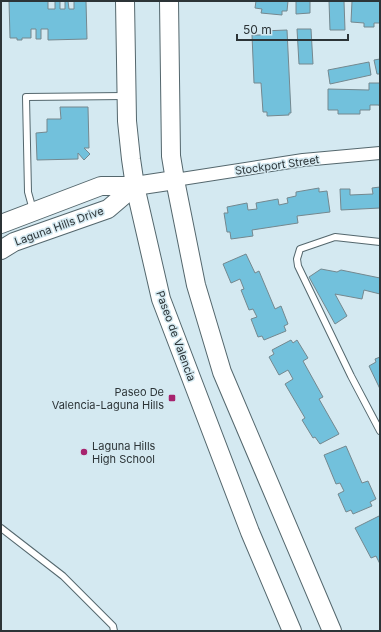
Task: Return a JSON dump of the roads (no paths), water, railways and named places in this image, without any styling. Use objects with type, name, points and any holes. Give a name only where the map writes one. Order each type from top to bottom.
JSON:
[{"type":"main road","name":"Paseo de Valencia","points":[[124,1],[126,96],[129,141],[135,186],[161,299],[250,532],[292,631]]},
{"type":"main road","points":[[169,1],[171,156],[196,285],[222,372],[332,631]]},
{"type":"main road","name":"Laguna Hills Drive","points":[[1,224],[101,186],[135,186],[175,180]]},
{"type":"main road","name":"Laguna Hills Drive","points":[[1,250],[14,242],[108,209],[135,186]]},
{"type":"street","name":"Stockport Street","points":[[175,180],[302,160],[380,153]]},
{"type":"lane","points":[[33,211],[28,192],[26,97],[126,96]]},
{"type":"lane","points":[[380,242],[335,237],[300,249],[297,259],[298,266],[351,376],[380,430]]},
{"type":"lane","points":[[1,528],[63,576],[113,626],[114,631]]},
{"type":"place","name":"Paseo De Valencia-Laguna Hills","points":[[172,398]]},
{"type":"place","name":"Laguna Hills High School","points":[[84,452]]}]
